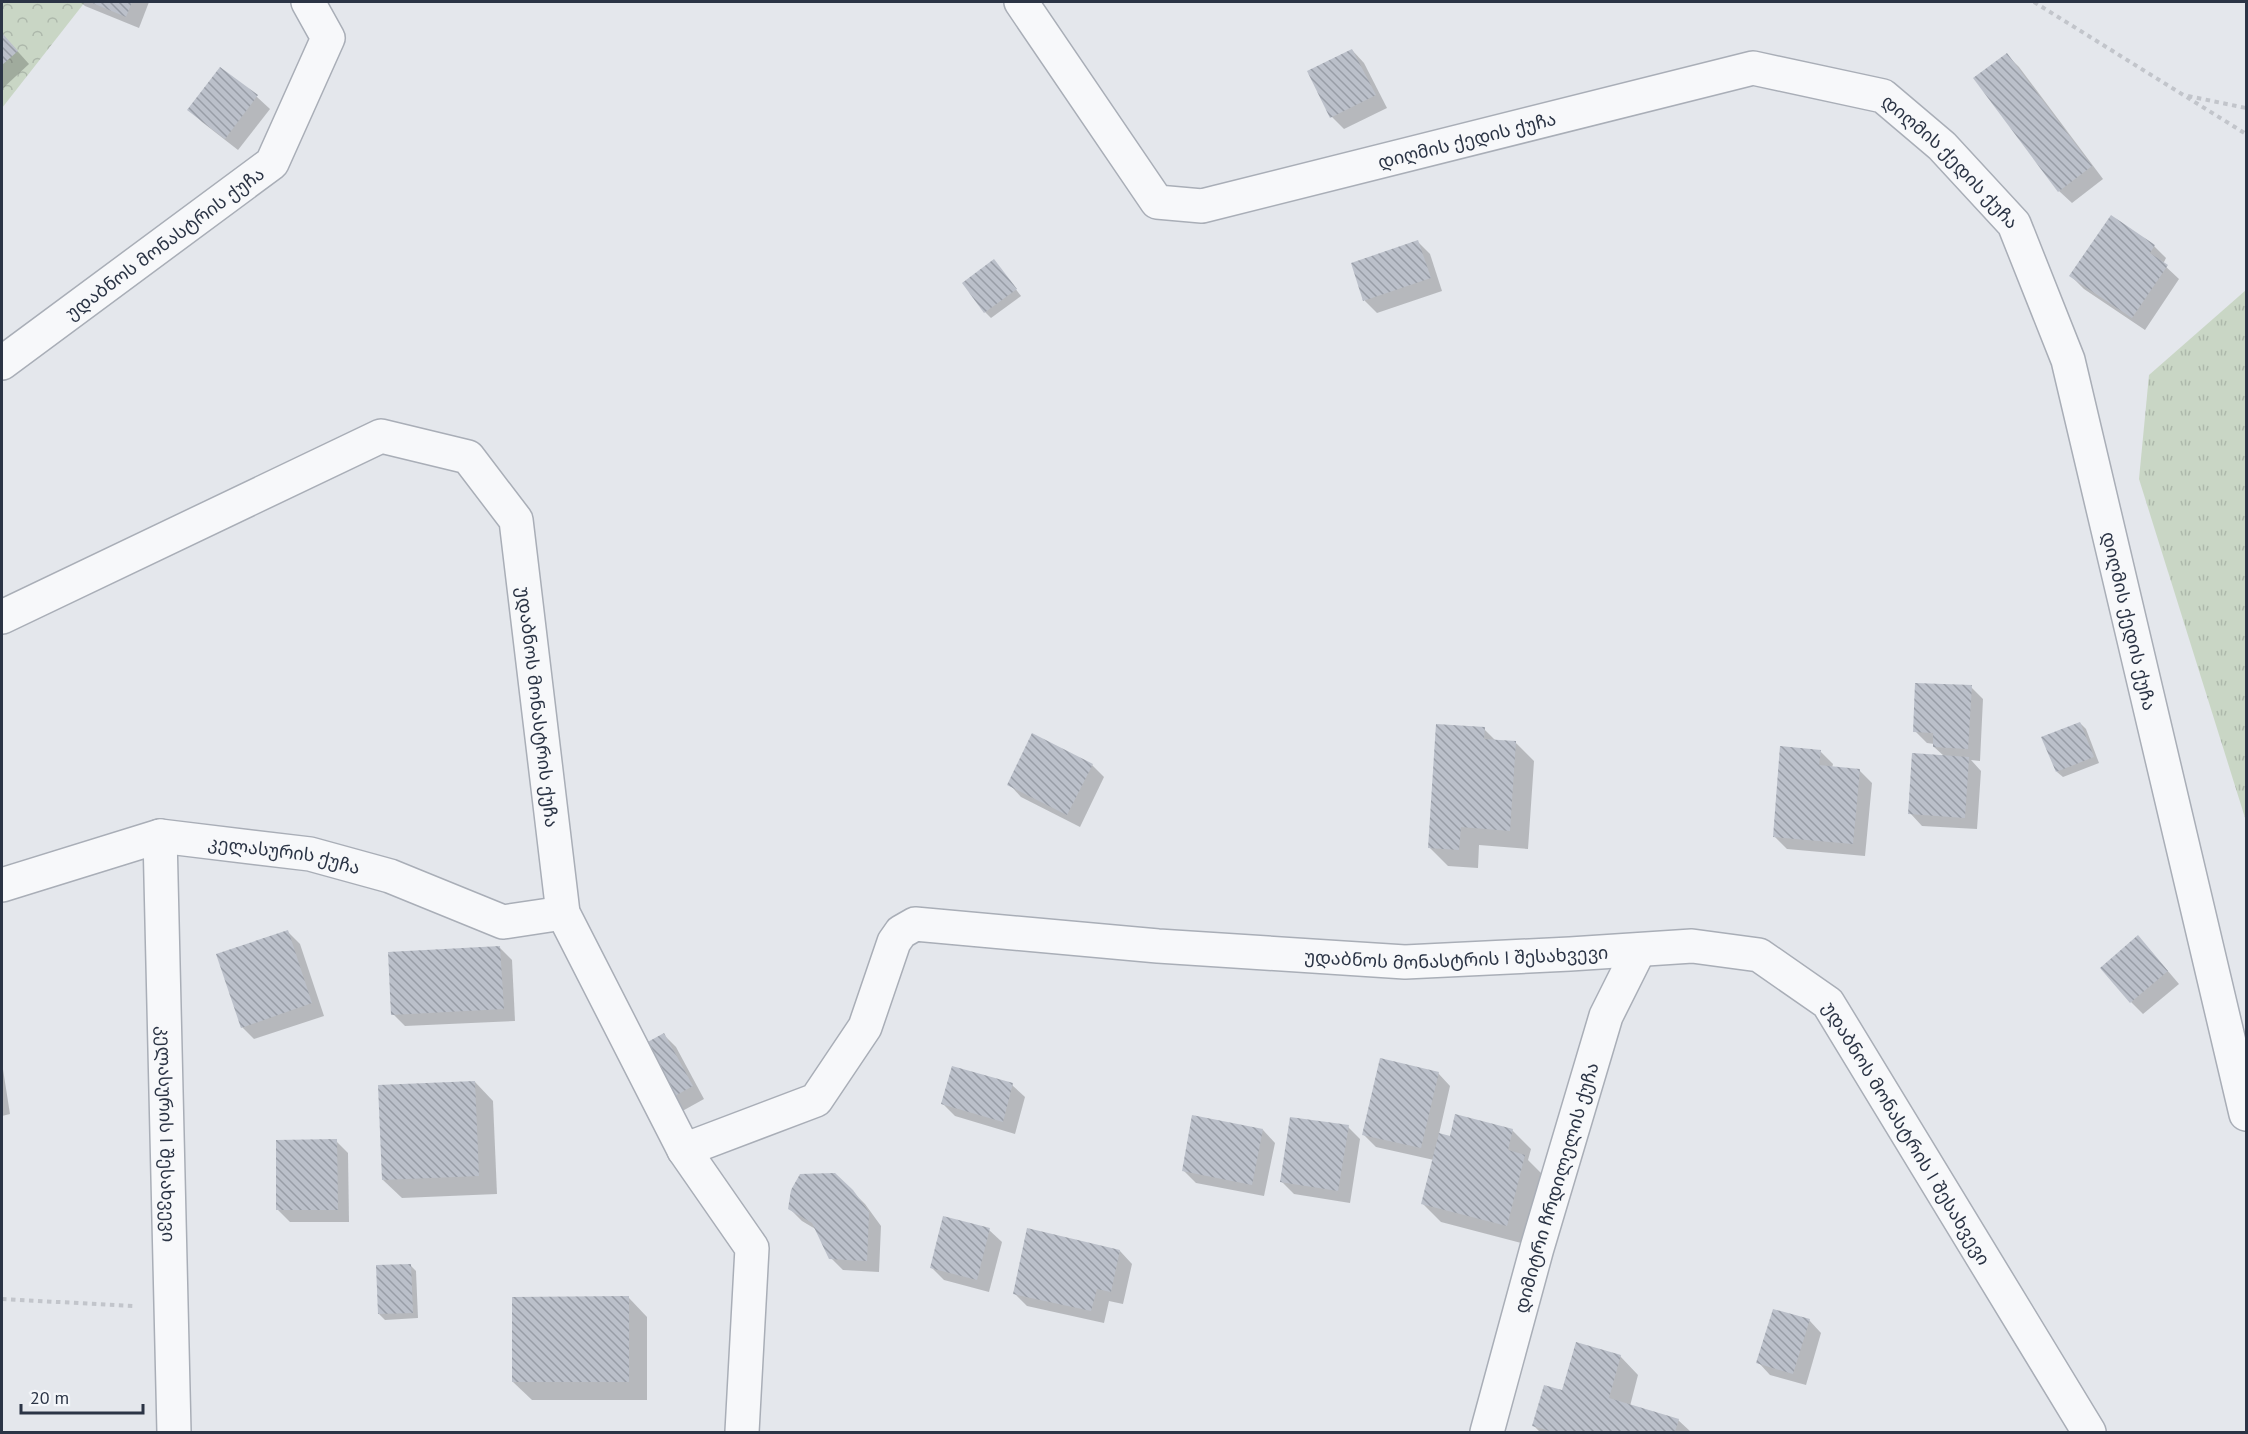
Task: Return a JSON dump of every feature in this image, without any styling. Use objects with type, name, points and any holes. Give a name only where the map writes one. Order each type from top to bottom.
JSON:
[{"type":"street","name":"უდაბნოს მონასტრის ქუჩა","points":[[2,363],[272,163],[328,38],[308,2]]},
{"type":"street","name":"დიღმის ქედის ქუჩა","points":[[1021,2],[1157,202],[1202,206],[1752,68],[1883,96],[1942,146],[2014,224],[2068,360],[2247,1114]]},
{"type":"street","name":"უდაბნოს მონასტრის ქუჩა","points":[[2,617],[381,436],[468,457],[516,520],[563,913],[684,1150],[752,1248],[742,1432]]},
{"type":"street","name":"კელასურის ქუჩა","points":[[2,885],[160,836],[310,854],[390,876],[503,922],[563,913]]},
{"type":"street","name":"კელასურის I შესახვევი","points":[[160,836],[174,1432]]},
{"type":"street","name":"უდაბნოს მონასტრის I შესახვევი","points":[[684,1150],[816,1100],[865,1027],[894,942],[901,932],[915,924],[1158,946],[1405,962],[1692,946],[1758,955],[1828,1003],[2089,1432]]},
{"type":"street","name":"დიმიტრი ჩრდილელის ქუჩა","points":[[1487,1432],[1537,1248],[1606,1016],[1639,950]]},
{"type":"path","points":[[2034,2],[2247,134]]},
{"type":"path","points":[[2184,95],[2247,108]]},
{"type":"path","points":[[2,1299],[171,1308]]},
{"type":"green space","points":[[2,2],[85,2],[2,108]]},
{"type":"green space","points":[[2246,290],[2246,821],[2139,479],[2149,375]]},
{"type":"building","points":[[90,2],[132,2],[126,17]]},
{"type":"building","points":[[2,33],[18,51],[2,65]]},
{"type":"building","points":[[1352,49],[1376,95],[1330,118],[1307,71]]},
{"type":"building","points":[[2007,53],[2092,166],[2058,192],[1973,78]]},
{"type":"building","points":[[220,67],[258,95],[225,139],[187,110]]},
{"type":"building","points":[[2111,215],[2155,245],[2150,253],[2168,265],[2132,318],[2069,276]]},
{"type":"building","points":[[1418,240],[1431,278],[1363,301],[1351,263]]},
{"type":"building","points":[[994,259],[1017,289],[984,313],[962,283]]},
{"type":"building","points":[[1915,683],[1972,685],[1968,749],[1933,747],[1933,733],[1913,732]]},
{"type":"building","points":[[2080,722],[2094,757],[2056,772],[2041,737]]},
{"type":"building","points":[[1436,724],[1485,727],[1484,739],[1516,741],[1510,831],[1461,827],[1459,850],[1428,848]]},
{"type":"building","points":[[1032,733],[1093,764],[1067,815],[1007,785]]},
{"type":"building","points":[[1780,746],[1821,750],[1819,765],[1860,769],[1853,844],[1773,837]]},
{"type":"building","points":[[1912,753],[1969,757],[1965,818],[1908,814]]},
{"type":"building","points":[[288,930],[312,1003],[241,1028],[216,954]]},
{"type":"building","points":[[2138,935],[2168,971],[2130,1003],[2100,968]]},
{"type":"building","points":[[500,946],[504,1009],[391,1015],[388,952]]},
{"type":"building","points":[[664,1033],[693,1086],[664,1102],[635,1049]]},
{"type":"building","points":[[1380,1058],[1439,1072],[1421,1148],[1362,1135]]},
{"type":"building","points":[[952,1066],[1013,1083],[1003,1122],[941,1104]]},
{"type":"building","points":[[475,1081],[479,1176],[382,1180],[378,1085]]},
{"type":"building","points":[[1455,1114],[1513,1129],[1508,1150],[1525,1155],[1507,1226],[1421,1204],[1439,1133],[1450,1136]]},
{"type":"building","points":[[1192,1115],[1263,1129],[1252,1185],[1182,1171]]},
{"type":"building","points":[[1290,1117],[1349,1125],[1338,1191],[1280,1182]]},
{"type":"building","points":[[337,1139],[338,1210],[276,1210],[276,1140]]},
{"type":"building","points":[[835,1173],[853,1190],[869,1212],[867,1261],[829,1259],[812,1223],[788,1209],[791,1190],[800,1174]]},
{"type":"building","points":[[943,1216],[990,1228],[977,1280],[930,1268]]},
{"type":"building","points":[[1027,1228],[1120,1250],[1111,1292],[1097,1289],[1091,1311],[1013,1294]]},
{"type":"building","points":[[411,1264],[413,1313],[378,1314],[376,1265]]},
{"type":"building","points":[[629,1296],[629,1382],[512,1382],[512,1297]]},
{"type":"building","points":[[1773,1309],[1810,1319],[1793,1374],[1756,1363]]},
{"type":"building","points":[[1576,1342],[1621,1355],[1609,1398],[1679,1419],[1675,1432],[1554,1432],[1532,1426],[1544,1385],[1562,1390]]}]
